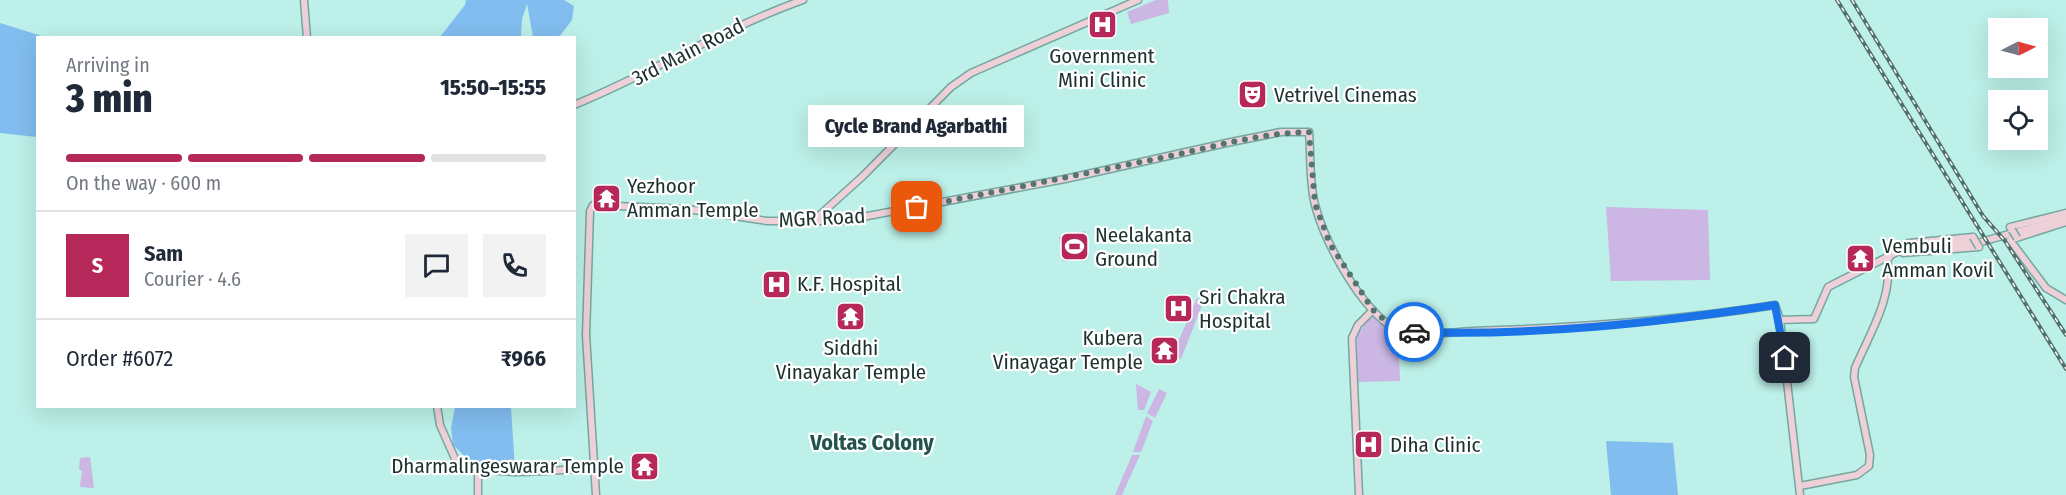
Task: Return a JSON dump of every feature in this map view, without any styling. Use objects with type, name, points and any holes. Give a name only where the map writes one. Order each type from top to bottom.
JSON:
[{"type":"street","points":[[304,0],[307,36]]},
{"type":"street","name":"3rd Main Road","points":[[576,104],[643,76],[760,15],[803,0]]},
{"type":"street","points":[[812,222],[863,176],[951,87],[970,72],[1138,0]]},
{"type":"street","name":"MGR Road","points":[[595,468],[586,335],[592,206],[598,204],[723,212],[758,220],[812,222],[866,218],[1065,179],[1281,132],[1309,132],[1315,204],[1330,244],[1373,310]]},
{"type":"street","points":[[2017,238],[2010,227],[2066,213]]},
{"type":"street","points":[[1780,320],[1811,320],[1817,317],[1827,287],[1905,249],[1981,242],[2066,220]]},
{"type":"street","points":[[2066,220],[2010,240],[2040,281],[2053,294],[2066,300]]},
{"type":"street","points":[[1800,486],[1857,475],[1869,466],[1870,455],[1854,387],[1854,374],[1881,308],[1888,274],[1888,258],[1893,249],[1906,243],[1973,237],[1980,247],[1908,252],[1888,258]]},
{"type":"street","points":[[1359,495],[1352,338],[1358,325],[1373,310],[1396,330],[1434,333],[1592,327],[1697,317],[1775,305],[1780,320],[1795,472],[1800,486],[1800,495]]},
{"type":"street","points":[[436,408],[440,424],[456,461],[478,470],[504,473],[595,468],[596,495]]},
{"type":"street","points":[[478,470],[478,495]]},
{"type":"shaded area","points":[[1156,0],[1168,0],[1169,13],[1131,24],[1127,12]]},
{"type":"shaded area","points":[[999,113],[1002,131],[981,135],[978,117]]},
{"type":"shaded area","points":[[1606,207],[1708,210],[1710,280],[1611,281]]},
{"type":"shaded area","name":"Neelakanta Ground","points":[[1085,231],[1089,257],[1063,261],[1059,237]]},
{"type":"shaded area","points":[[1197,298],[1204,300],[1181,359],[1172,356]]},
{"type":"shaded area","points":[[1373,312],[1398,333],[1400,381],[1357,382],[1357,336]]},
{"type":"shaded area","points":[[1136,384],[1151,392],[1144,410],[1138,410]]},
{"type":"shaded area","points":[[1159,389],[1167,393],[1155,418],[1147,413]]},
{"type":"shaded area","points":[[1146,416],[1153,421],[1141,452],[1133,452]]},
{"type":"shaded area","points":[[1132,455],[1140,455],[1122,495],[1115,495]]},
{"type":"shaded area","points":[[90,457],[94,488],[80,487],[82,471],[79,469],[80,458]]},
{"type":"water","points":[[466,0],[564,0],[574,6],[572,20],[560,36],[533,36],[527,4],[522,19],[521,36],[441,36],[465,5]]},
{"type":"water","points":[[0,23],[42,36],[36,36],[36,137],[0,133]]},
{"type":"water","points":[[455,408],[511,408],[515,469],[472,463],[453,445],[451,428]]},
{"type":"water","points":[[1606,441],[1673,443],[1678,495],[1611,495]]},
{"type":"railway","points":[[1837,0],[2066,369]]},
{"type":"railway","points":[[1852,0],[1983,216],[2005,241],[2066,335]]},
{"type":"way so far","points":[[917,207],[1065,179],[1281,132],[1309,132],[1315,204],[1330,244],[1355,286],[1373,310],[1396,330],[1414,332]]},
{"type":"place","name":"Government Mini Clinic","points":[[1102,25]]},
{"type":"place","name":"Vetrivel Cinemas","points":[[1253,95]]},
{"type":"place","name":"Yezhoor Amman Temple","points":[[606,198]]},
{"type":"place","name":"Cycle Brand Agarbathi","points":[[917,207]]},
{"type":"place","name":"Neelakanta Ground","points":[[1074,247]]},
{"type":"place","name":"Vembuli Amman Kovil","points":[[1861,258]]},
{"type":"place","name":"K.F. Hospital","points":[[776,284]]},
{"type":"place","name":"Sri Chakra Hospital","points":[[1178,309]]},
{"type":"place","name":"Siddhi Vinayakar Temple","points":[[851,317]]},
{"type":"place","name":"Kubera Vinayagar Temple","points":[[1164,350]]},
{"type":"place","name":"Diha Clinic","points":[[1369,445]]},
{"type":"place","name":"Dharmalingeswarar Temple","points":[[645,466]]},
{"type":"district","name":"Voltas Colony","points":[[872,442]]},
{"type":"route","points":[[1414,332],[1592,327],[1697,317],[1775,305],[1780,320],[1785,358]]}]
